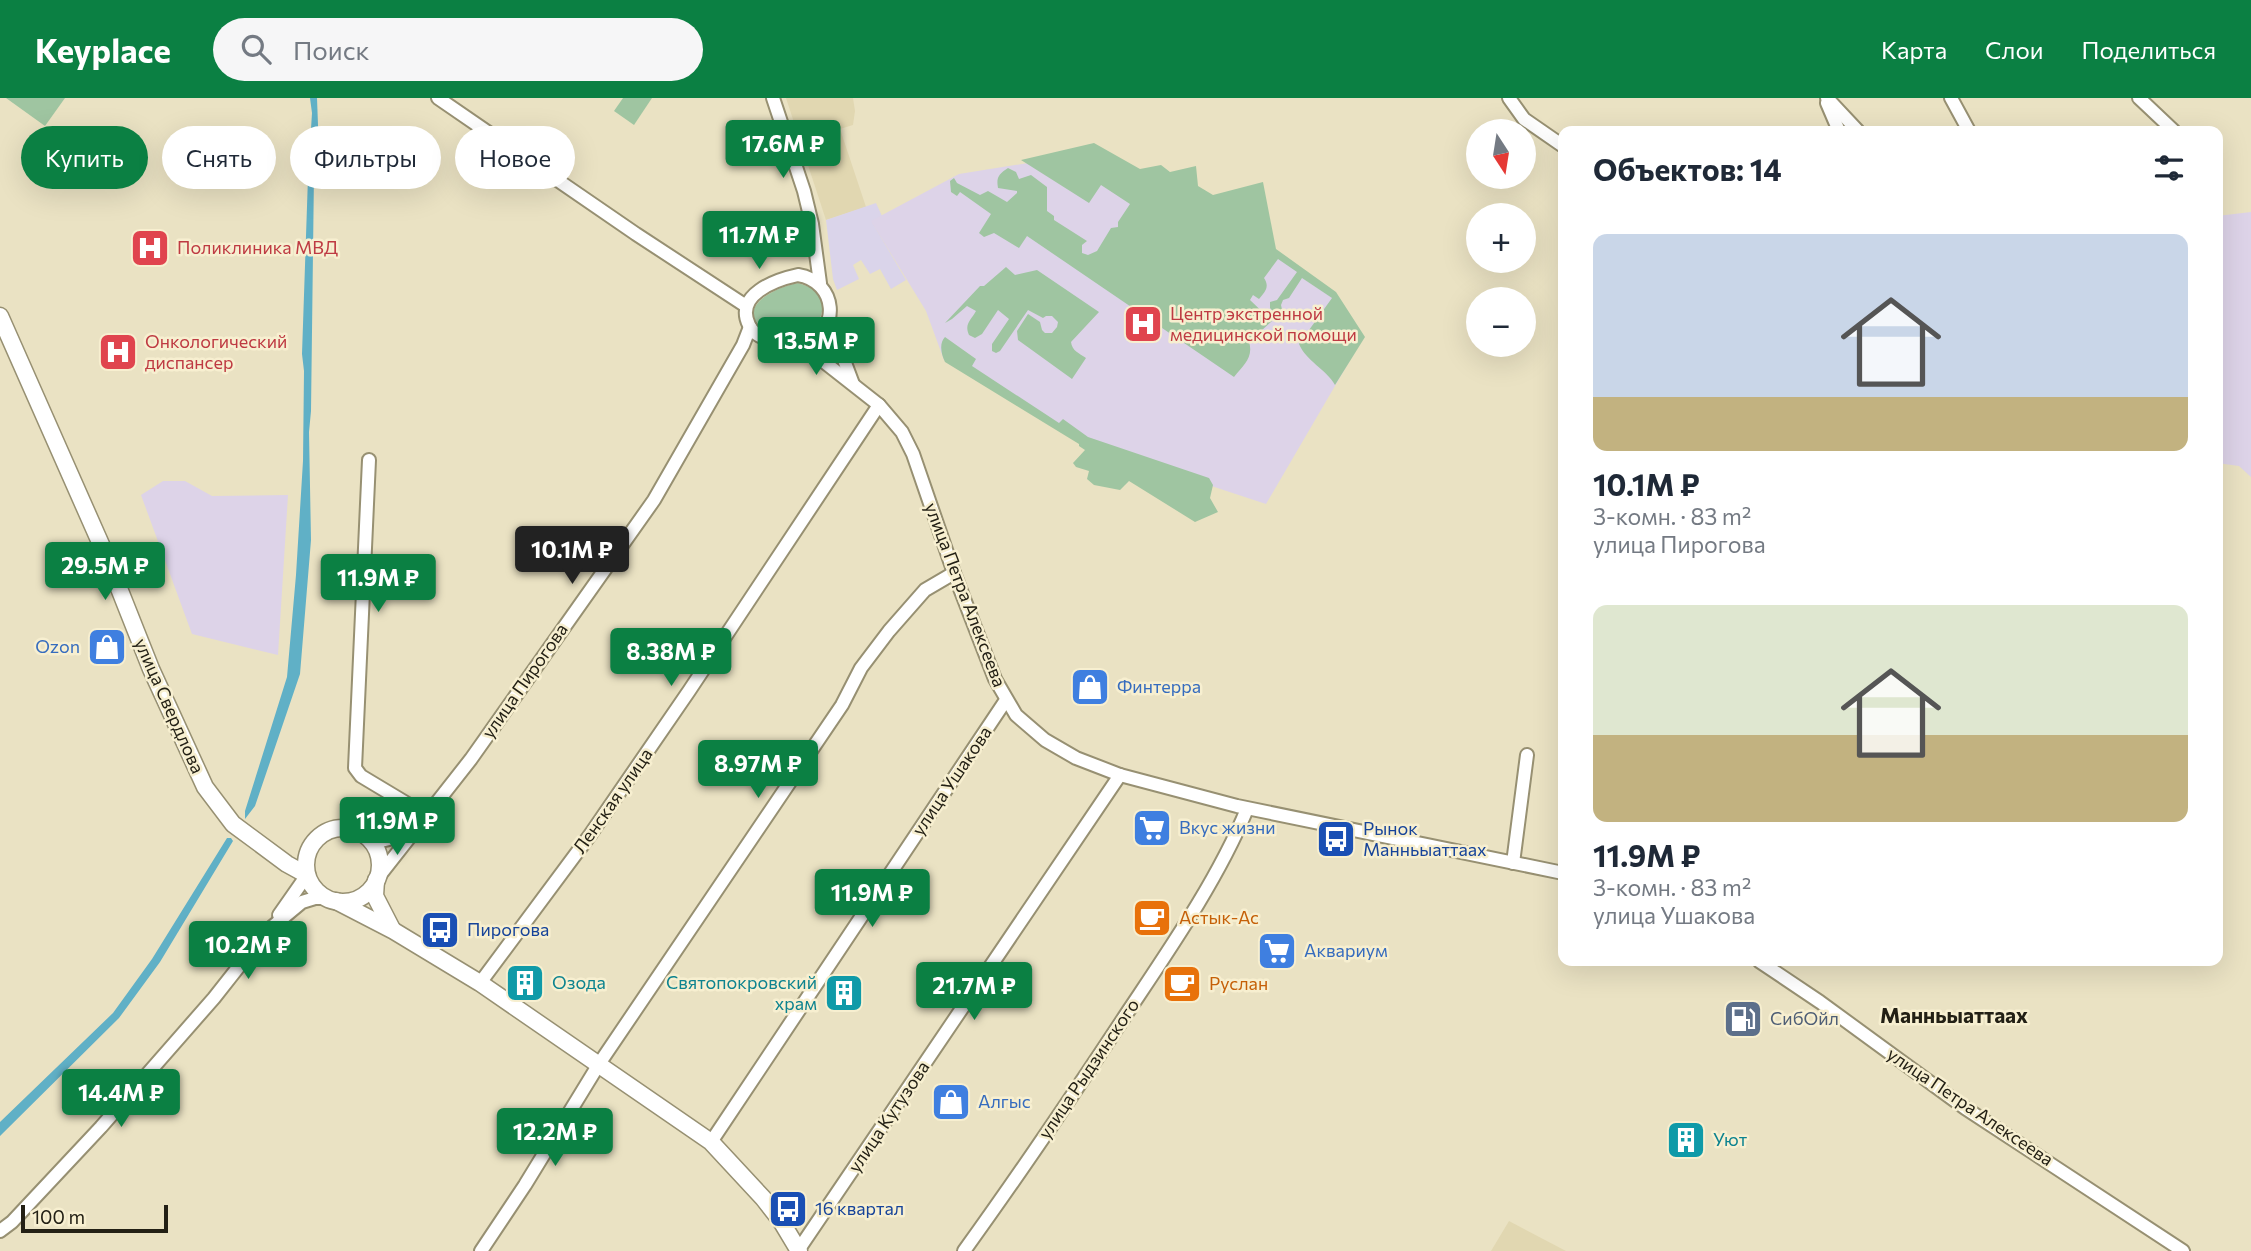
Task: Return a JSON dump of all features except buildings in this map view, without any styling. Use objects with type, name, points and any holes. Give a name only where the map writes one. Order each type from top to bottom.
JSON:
[{"type":"main road","name":"улица Свердлова","points":[[0,316],[107,558],[151,669],[205,787],[233,824],[307,876]]},
{"type":"main road","points":[[394,931],[385,919],[375,896],[379,862],[370,840],[355,830],[338,828],[320,835],[306,857],[307,876],[319,893],[394,931],[480,984],[711,1142],[763,1198],[799,1250]]},
{"type":"main road","points":[[264,847],[292,853],[313,843]]},
{"type":"main road","points":[[332,899],[349,901],[362,896],[371,889],[376,880]]},
{"type":"street","points":[[438,98],[626,228],[746,306]]},
{"type":"street","points":[[773,98],[804,191],[812,223],[820,284]]},
{"type":"street","points":[[1509,98],[1524,119],[1558,143]]},
{"type":"street","points":[[1826,98],[1837,126]]},
{"type":"street","points":[[1826,98],[1853,126]]},
{"type":"street","points":[[1951,98],[1966,126]]},
{"type":"street","points":[[2139,98],[2169,126]]},
{"type":"street","points":[[764,338],[750,327],[745,316],[746,306],[756,293],[811,268],[816,258]]},
{"type":"street","points":[[797,275],[809,277],[820,284],[827,294],[829,320],[853,384]]},
{"type":"street","points":[[743,345],[764,338],[800,343],[815,338],[829,320]]},
{"type":"street","name":"улица Пирогова","points":[[376,880],[471,758],[654,500],[743,345],[750,327]]},
{"type":"street","name":"улица Петра Алексеева","points":[[800,343],[879,405],[902,432],[913,454],[954,573],[995,679],[1016,715],[1045,740],[1076,758],[1120,775],[1247,809],[1558,872]]},
{"type":"street","name":"Ленская улица","points":[[480,984],[590,835],[879,405]]},
{"type":"street","points":[[369,460],[355,768],[361,776],[426,814]]},
{"type":"street","points":[[481,1251],[599,1064],[842,705],[861,668],[925,590],[954,573]]},
{"type":"street","name":"улица Ушакова","points":[[711,1142],[1006,700]]},
{"type":"street","points":[[1513,863],[1528,755]]},
{"type":"street","name":"улица Кутузова","points":[[799,1250],[1120,775]]},
{"type":"street","name":"улица Рыдзинского","points":[[964,1251],[1015,1181],[1160,964],[1233,842],[1247,809]]},
{"type":"street","points":[[370,840],[381,841],[411,834]]},
{"type":"street","points":[[0,1231],[12,1222],[101,1127],[214,998],[307,876]]},
{"type":"street","points":[[266,932],[302,902],[315,898],[332,899]]},
{"type":"street","name":"улица Петра Алексеева","points":[[1766,966],[1965,1108],[2183,1251]]},
{"type":"shaded area","points":[[786,98],[853,98],[853,125],[840,129],[866,207],[826,220]]},
{"type":"shaded area","name":"Центр экстренной медицинской помощи","points":[[1092,145],[1335,293],[1363,338],[1266,504],[1081,443],[944,360],[926,311],[871,221],[959,174],[1053,159]]},
{"type":"shaded area","points":[[876,203],[882,216],[872,222],[906,280],[891,289],[880,269],[870,274],[861,260],[853,265],[859,279],[837,290],[833,279],[826,220]]},
{"type":"shaded area","points":[[2251,212],[2251,477],[2239,466],[2223,464],[2223,215]]},
{"type":"shaded area","points":[[163,481],[185,481],[212,496],[288,495],[278,655],[192,634],[141,495]]},
{"type":"shaded area","points":[[1509,1221],[1566,1251],[1491,1251]]},
{"type":"green space","points":[[6,98],[65,98],[45,126]]},
{"type":"green space","points":[[623,98],[652,98],[634,125],[614,111]]},
{"type":"green space","points":[[1094,143],[1140,169],[1161,165],[1170,172],[1196,166],[1198,186],[1213,195],[1263,182],[1276,249],[1336,292],[1365,337],[1335,385],[1299,344],[1332,298],[1302,278],[1289,298],[1283,300],[1283,314],[1279,318],[1270,308],[1270,302],[1277,300],[1297,272],[1278,259],[1264,278],[1267,284],[1265,292],[1259,299],[1253,295],[1250,300],[1272,321],[1249,342],[1249,357],[1234,377],[1027,236],[1019,248],[994,233],[984,237],[979,233],[991,214],[960,192],[957,196],[951,192],[950,181],[954,178],[957,183],[980,195],[988,191],[1007,202],[1017,191],[998,188],[1000,174],[1008,168],[1016,172],[1019,179],[1031,175],[1047,187],[1047,211],[1054,216],[1054,220],[1087,241],[1082,245],[1082,253],[1088,255],[1097,251],[1111,228],[1118,227],[1118,222],[1130,204],[1101,185],[1089,203],[1021,160]]},
{"type":"green space","points":[[1006,267],[1015,275],[1037,270],[1099,312],[1071,342],[1074,350],[1086,358],[1072,379],[1018,340],[1017,331],[1028,314],[1040,322],[1045,333],[1052,333],[1057,327],[1058,322],[1052,316],[1043,318],[1028,310],[996,353],[992,351],[992,344],[1009,319],[998,310],[982,334],[975,338],[969,335],[967,328],[976,311],[967,306],[945,323],[980,286],[984,286]]},
{"type":"green space","points":[[798,283],[813,289],[821,300],[822,313],[816,325],[805,333],[796,335],[767,331],[760,327],[753,313],[760,301],[783,287]]},
{"type":"green space","points":[[945,337],[976,359],[972,366],[1059,423],[1063,419],[1088,437],[1209,478],[1213,485],[1210,498],[1218,512],[1195,522],[1129,481],[1120,490],[1094,485],[1087,479],[1089,471],[1076,467],[1073,463],[1085,450],[1079,444],[945,362],[941,349]]},
{"type":"water","points":[[310,98],[317,98],[318,126],[311,126]]},
{"type":"water","points":[[308,189],[314,189],[309,432],[311,540],[300,674],[255,806],[245,819],[245,811],[287,677],[303,461],[302,354]]},
{"type":"water","points":[[227,838],[233,841],[160,962],[119,1018],[0,1136],[0,1122],[113,1013],[152,959]]},
{"type":"place","name":"Поликлиника МВД","points":[[150,248]]},
{"type":"place","name":"Центр экстренной медицинской помощи","points":[[1143,324]]},
{"type":"place","name":"Онкологический диспансер","points":[[118,352]]},
{"type":"place","name":"Ozon","points":[[107,647]]},
{"type":"place","name":"Финтерра","points":[[1090,687]]},
{"type":"place","name":"Вкус жизни","points":[[1152,828]]},
{"type":"place","name":"Рынок Манньыаттаах","points":[[1336,839]]},
{"type":"place","name":"Астык-Ас","points":[[1152,918]]},
{"type":"place","name":"Пирогова","points":[[440,930]]},
{"type":"place","name":"Аквариум","points":[[1277,951]]},
{"type":"place","name":"Озода","points":[[525,983]]},
{"type":"place","name":"Руслан","points":[[1182,984]]},
{"type":"place","name":"Святопокровский храм","points":[[844,993]]},
{"type":"place","name":"СибОйл","points":[[1743,1019]]},
{"type":"place","name":"Алгыс","points":[[951,1102]]},
{"type":"place","name":"Уют","points":[[1686,1140]]},
{"type":"place","name":"16 квартал","points":[[788,1209]]},
{"type":"district","name":"Манньыаттаах","points":[[1954,1016]]}]
